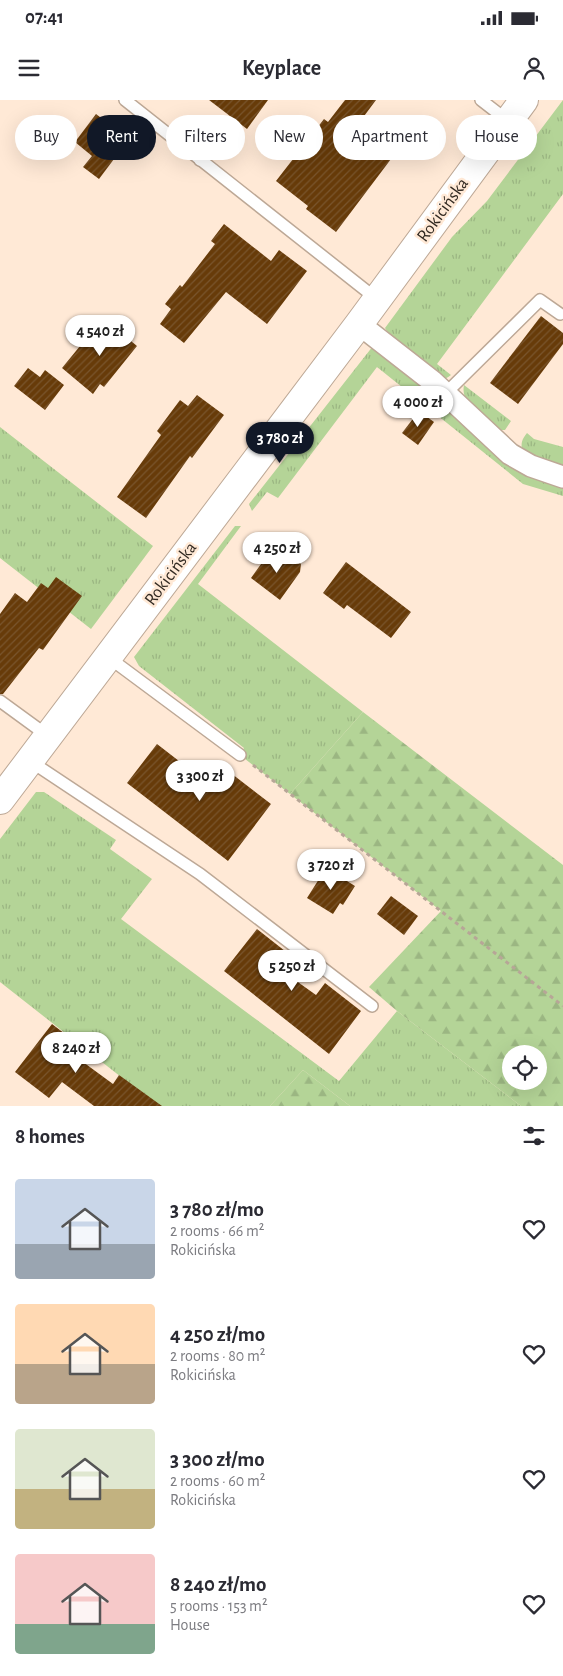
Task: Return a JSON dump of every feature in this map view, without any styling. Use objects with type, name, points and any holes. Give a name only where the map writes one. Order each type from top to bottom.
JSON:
[{"type":"main road","name":"Rokicińska","points":[[0,800],[378,300],[516,110]]},
{"type":"street","points":[[359,324],[415,367],[510,454],[531,466],[563,477]]},
{"type":"lane","points":[[124,100],[166,133]]},
{"type":"lane","name":"Rokicińska","points":[[481,100],[516,110]]},
{"type":"lane","points":[[200,160],[378,300]]},
{"type":"lane","points":[[445,394],[540,300],[560,314]]},
{"type":"lane","points":[[108,657],[240,755]]},
{"type":"lane","points":[[0,700],[48,736]]},
{"type":"lane","points":[[30,761],[200,874],[372,1006]]},
{"type":"path","points":[[240,755],[563,1006]]},
{"type":"green space","points":[[563,100],[563,194],[437,364],[451,375],[443,379],[435,377],[385,328],[452,237],[487,201],[518,160],[537,160],[537,135]]},
{"type":"green space","points":[[373,346],[563,487],[563,496],[523,484],[377,367],[278,498],[267,492],[252,511],[249,504]]},
{"type":"green space","points":[[464,385],[511,421],[505,430],[495,427],[473,409],[465,398]]},
{"type":"green space","points":[[0,427],[153,546],[91,629],[0,558]]},
{"type":"green space","points":[[527,433],[534,439],[563,447],[563,468],[523,452],[522,442]]},
{"type":"green space","points":[[235,526],[241,526],[198,584],[363,712],[290,794],[240,755],[244,748],[139,666],[134,657]]},
{"type":"green space","points":[[363,712],[563,865],[563,1106],[521,1106],[397,1011],[369,987],[441,911],[290,794]]},
{"type":"green space","points":[[36,792],[44,792],[116,840],[110,849],[152,879],[121,919],[339,1081],[397,1011],[521,1106],[350,1106],[303,1070],[270,1106],[158,1106],[0,982],[0,839]]},
{"type":"green space","points":[[303,1070],[350,1106],[270,1106]]},
{"type":"building","points":[[209,100],[268,100],[257,115],[255,115],[247,129],[245,127],[245,115],[229,115]]},
{"type":"building","points":[[345,100],[376,100],[365,115],[333,115]]},
{"type":"building","points":[[333,116],[333,160],[390,160],[336,232],[306,209],[308,206],[276,181],[292,160],[323,160],[323,120],[324,119],[328,122]]},
{"type":"building","points":[[87,126],[87,152],[77,144],[77,139]]},
{"type":"building","points":[[89,160],[113,160],[99,179],[83,167]]},
{"type":"building","points":[[224,224],[271,261],[279,250],[307,271],[267,324],[226,292],[184,343],[160,324],[171,309],[165,304],[180,285],[182,287],[215,244],[211,241]]},
{"type":"building","points":[[541,316],[563,333],[563,344],[518,404],[490,383]]},
{"type":"building","points":[[103,318],[137,346],[104,387],[100,384],[93,394],[62,368]]},
{"type":"building","points":[[28,368],[40,377],[45,370],[64,385],[45,410],[14,386]]},
{"type":"building","points":[[197,395],[224,415],[192,458],[190,456],[146,518],[117,497],[161,435],[157,431],[180,400],[188,406]]},
{"type":"building","points":[[419,411],[434,422],[418,445],[402,433]]},
{"type":"building","points":[[272,549],[284,558],[287,554],[301,564],[300,572],[280,600],[251,578]]},
{"type":"building","points":[[346,562],[411,612],[391,638],[347,605],[344,609],[323,593]]},
{"type":"building","points":[[56,577],[82,596],[43,650],[39,648],[3,694],[0,694],[0,614],[15,593],[27,602],[41,583],[48,588]]},
{"type":"building","points":[[157,744],[219,792],[232,774],[271,804],[228,861],[127,783]]},
{"type":"building","points":[[326,868],[355,886],[343,905],[340,903],[333,914],[307,898]]},
{"type":"building","points":[[391,896],[418,916],[404,935],[377,914]]},
{"type":"building","points":[[257,929],[304,966],[295,980],[316,995],[325,983],[361,1011],[329,1054],[224,971]]},
{"type":"building","points":[[52,1024],[90,1053],[83,1062],[113,1084],[119,1075],[162,1106],[94,1106],[62,1082],[49,1098],[15,1072]]}]
